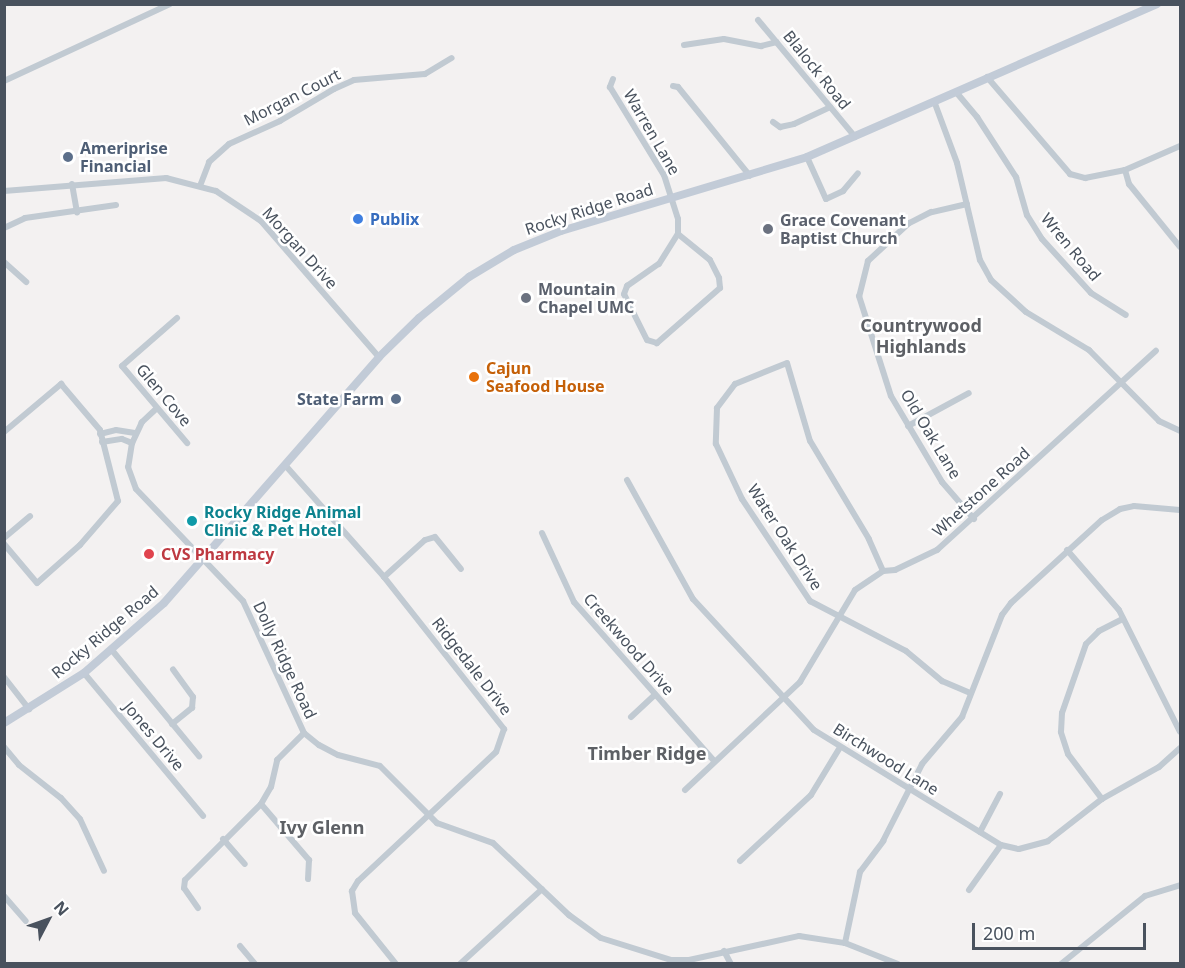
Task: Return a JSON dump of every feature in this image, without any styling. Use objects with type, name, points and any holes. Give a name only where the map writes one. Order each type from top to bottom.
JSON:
[{"type":"main road","name":"Rocky Ridge Road","points":[[4,723],[84,673],[164,603],[380,357],[469,277],[514,250],[572,228],[807,157],[1156,4]]},
{"type":"street","points":[[4,81],[17,79],[170,4]]},
{"type":"street","name":"Blalock Road","points":[[758,20],[855,137]]},
{"type":"street","points":[[684,45],[724,39],[761,46],[777,42]]},
{"type":"street","name":"Morgan Court","points":[[200,186],[209,162],[229,144],[280,121],[336,88],[354,80],[425,74],[452,58]]},
{"type":"street","points":[[987,77],[1070,174],[1085,178],[1125,170],[1180,146]]},
{"type":"street","name":"Warren Lane","points":[[613,79],[610,87],[664,175],[671,199]]},
{"type":"street","points":[[673,86],[678,87],[750,176]]},
{"type":"street","name":"Wren Road","points":[[956,92],[977,117],[1016,177],[1027,214],[1042,239],[1091,293],[1126,315]]},
{"type":"street","points":[[934,101],[955,155],[980,260],[991,280],[1026,312],[1089,350],[1160,421],[1180,431]]},
{"type":"street","points":[[774,122],[780,127],[794,124],[830,107]]},
{"type":"street","points":[[807,157],[825,200],[843,191],[858,173]]},
{"type":"street","points":[[1125,170],[1129,184],[1180,247]]},
{"type":"street","name":"Morgan Drive","points":[[4,191],[166,177],[200,186],[235,201],[261,221],[380,357]]},
{"type":"street","points":[[72,184],[77,213]]},
{"type":"street","points":[[671,199],[678,219],[678,234],[658,264],[627,286],[624,294],[647,340],[657,343],[720,288],[710,260],[678,234]]},
{"type":"street","name":"Old Oak Lane","points":[[967,204],[931,212],[909,223],[868,261],[860,281],[861,310],[891,396],[942,482],[974,519]]},
{"type":"street","points":[[4,228],[25,218],[77,213],[116,205]]},
{"type":"street","points":[[4,262],[27,282]]},
{"type":"street","name":"Glen Cove","points":[[177,318],[122,366],[187,443]]},
{"type":"street","name":"Whetstone Road","points":[[684,790],[784,697],[813,666],[838,617],[855,590],[883,571],[895,570],[937,550],[974,519],[1156,351]]},
{"type":"street","name":"Water Oak Drive","points":[[883,571],[869,539],[810,441],[787,363],[735,384],[717,408],[716,444],[742,500],[810,601],[906,651],[942,681],[970,693]]},
{"type":"street","points":[[4,432],[61,384],[96,423],[118,501],[80,545],[37,582],[4,544]]},
{"type":"street","points":[[908,426],[969,393]]},
{"type":"street","name":"Dolly Ridge Road","points":[[157,408],[135,433],[132,443],[128,467],[136,489],[243,601],[304,733],[338,756],[381,766],[447,829],[493,843],[587,930],[631,949],[689,960],[799,936],[845,943],[898,963]]},
{"type":"street","points":[[100,434],[116,430],[135,433]]},
{"type":"street","points":[[102,442],[122,439],[132,443]]},
{"type":"street","name":"Ridgedale Drive","points":[[285,465],[384,578],[504,729],[496,752],[358,881],[352,891],[355,913],[396,963]]},
{"type":"street","name":"Birchwood Lane","points":[[627,480],[693,600],[814,730],[1000,845],[1019,849],[1040,845],[1102,799],[1142,779],[1180,747]]},
{"type":"street","points":[[845,943],[860,872],[883,841],[908,787],[922,764],[963,717],[970,693],[1002,615],[1067,550],[1120,509],[1134,506],[1180,510]]},
{"type":"street","points":[[4,538],[30,516]]},
{"type":"street","name":"Creekwood Drive","points":[[542,533],[574,602],[714,761]]},
{"type":"street","points":[[384,578],[425,540],[435,537],[461,569]]},
{"type":"street","points":[[1067,550],[1112,600],[1180,732]]},
{"type":"street","points":[[1102,799],[1068,754],[1061,732],[1062,713],[1086,644],[1099,631],[1123,619]]},
{"type":"street","points":[[111,649],[199,756]]},
{"type":"street","points":[[172,724],[192,708],[193,697],[173,669]]},
{"type":"street","name":"Jones Drive","points":[[84,673],[203,816]]},
{"type":"street","points":[[4,677],[29,709]]},
{"type":"street","points":[[631,717],[655,695]]},
{"type":"street","points":[[198,908],[184,888],[185,880],[261,804],[271,788],[278,760],[304,733]]},
{"type":"street","points":[[4,747],[19,765],[61,798],[80,819],[104,871]]},
{"type":"street","points":[[740,861],[811,795],[840,748]]},
{"type":"street","points":[[980,832],[1000,794]]},
{"type":"street","points":[[261,804],[309,860],[308,879]]},
{"type":"street","points":[[224,839],[244,864]]},
{"type":"street","points":[[969,890],[1000,845]]},
{"type":"street","points":[[1061,963],[1145,896],[1180,885]]},
{"type":"street","points":[[460,963],[542,889]]},
{"type":"street","points":[[4,896],[26,921]]},
{"type":"street","points":[[240,946],[255,963]]},
{"type":"street","points":[[724,951],[730,963]]},
{"type":"place","name":"Ameriprise Financial","points":[[68,157]]},
{"type":"place","name":"Publix","points":[[358,219]]},
{"type":"place","name":"Grace Covenant Baptist Church","points":[[768,229]]},
{"type":"place","name":"Mountain Chapel UMC","points":[[526,298]]},
{"type":"place","name":"Cajun Seafood House","points":[[474,377]]},
{"type":"place","name":"State Farm","points":[[396,399]]},
{"type":"place","name":"Rocky Ridge Animal Clinic & Pet Hotel","points":[[192,521]]},
{"type":"place","name":"CVS Pharmacy","points":[[149,554]]},
{"type":"district","name":"Countrywood Highlands","points":[[921,336]]},
{"type":"district","name":"Timber Ridge","points":[[647,753]]},
{"type":"district","name":"Ivy Glenn","points":[[322,827]]}]
